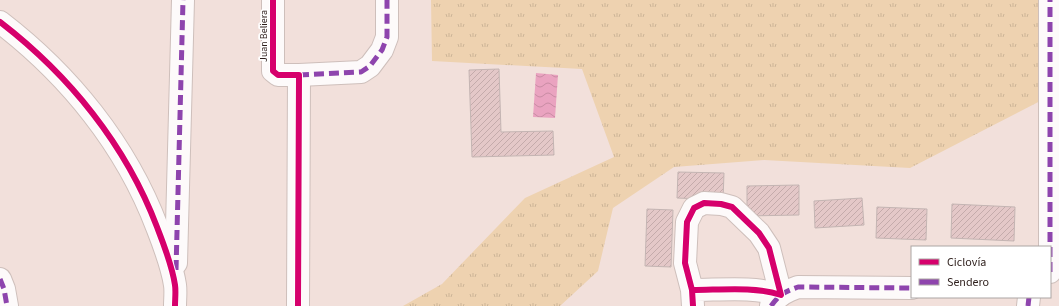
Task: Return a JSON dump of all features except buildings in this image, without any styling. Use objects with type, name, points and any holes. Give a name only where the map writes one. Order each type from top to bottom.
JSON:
[{"type":"street","points":[[175,296],[182,0]]},
{"type":"street","name":"Juan Beliera","points":[[273,0],[272,71],[278,75],[299,75]]},
{"type":"street","points":[[298,306],[299,75],[361,72],[370,66],[382,50],[387,37],[387,0]]},
{"type":"street","points":[[1050,0],[1050,246]]},
{"type":"street","points":[[0,22],[19,36],[54,70],[82,100],[113,139],[134,174],[148,203],[165,246],[175,296]]},
{"type":"street","points":[[704,203],[721,204],[732,207],[759,233],[769,248],[776,300],[770,291],[752,289],[693,298],[685,263],[687,222],[694,208],[704,203]]},
{"type":"street","points":[[0,279],[4,289],[7,306]]},
{"type":"street","points":[[776,300],[785,292],[798,287],[911,288]]},
{"type":"green space","points":[[431,0],[1045,0],[1048,97],[910,168],[764,160],[674,167],[613,208],[598,271],[560,306],[403,306],[442,284],[525,198],[614,157],[582,69],[432,61]]},
{"type":"water","points":[[536,73],[558,75],[555,118],[533,117]]},
{"type":"marked path","points":[[176,270],[183,0]]},
{"type":"marked path","points":[[299,75],[361,72],[370,66],[382,50],[387,37],[387,0]]},
{"type":"marked path","points":[[1050,0],[1050,246]]},
{"type":"marked path","points":[[0,279],[4,289],[7,306]]},
{"type":"marked path","points":[[771,306],[783,294],[798,287],[911,288]]},
{"type":"marked path","points":[[1028,306],[1029,298]]},
{"type":"cycle path","points":[[273,0],[273,71],[278,75],[299,75],[298,306]]},
{"type":"cycle path","points":[[0,22],[49,65],[72,89],[112,140],[144,197],[168,255],[175,285],[175,306]]},
{"type":"cycle path","points":[[692,290],[748,289],[781,295],[769,248],[759,233],[732,207],[721,204],[704,203],[694,208],[687,222],[685,263],[692,290],[693,306]]}]
